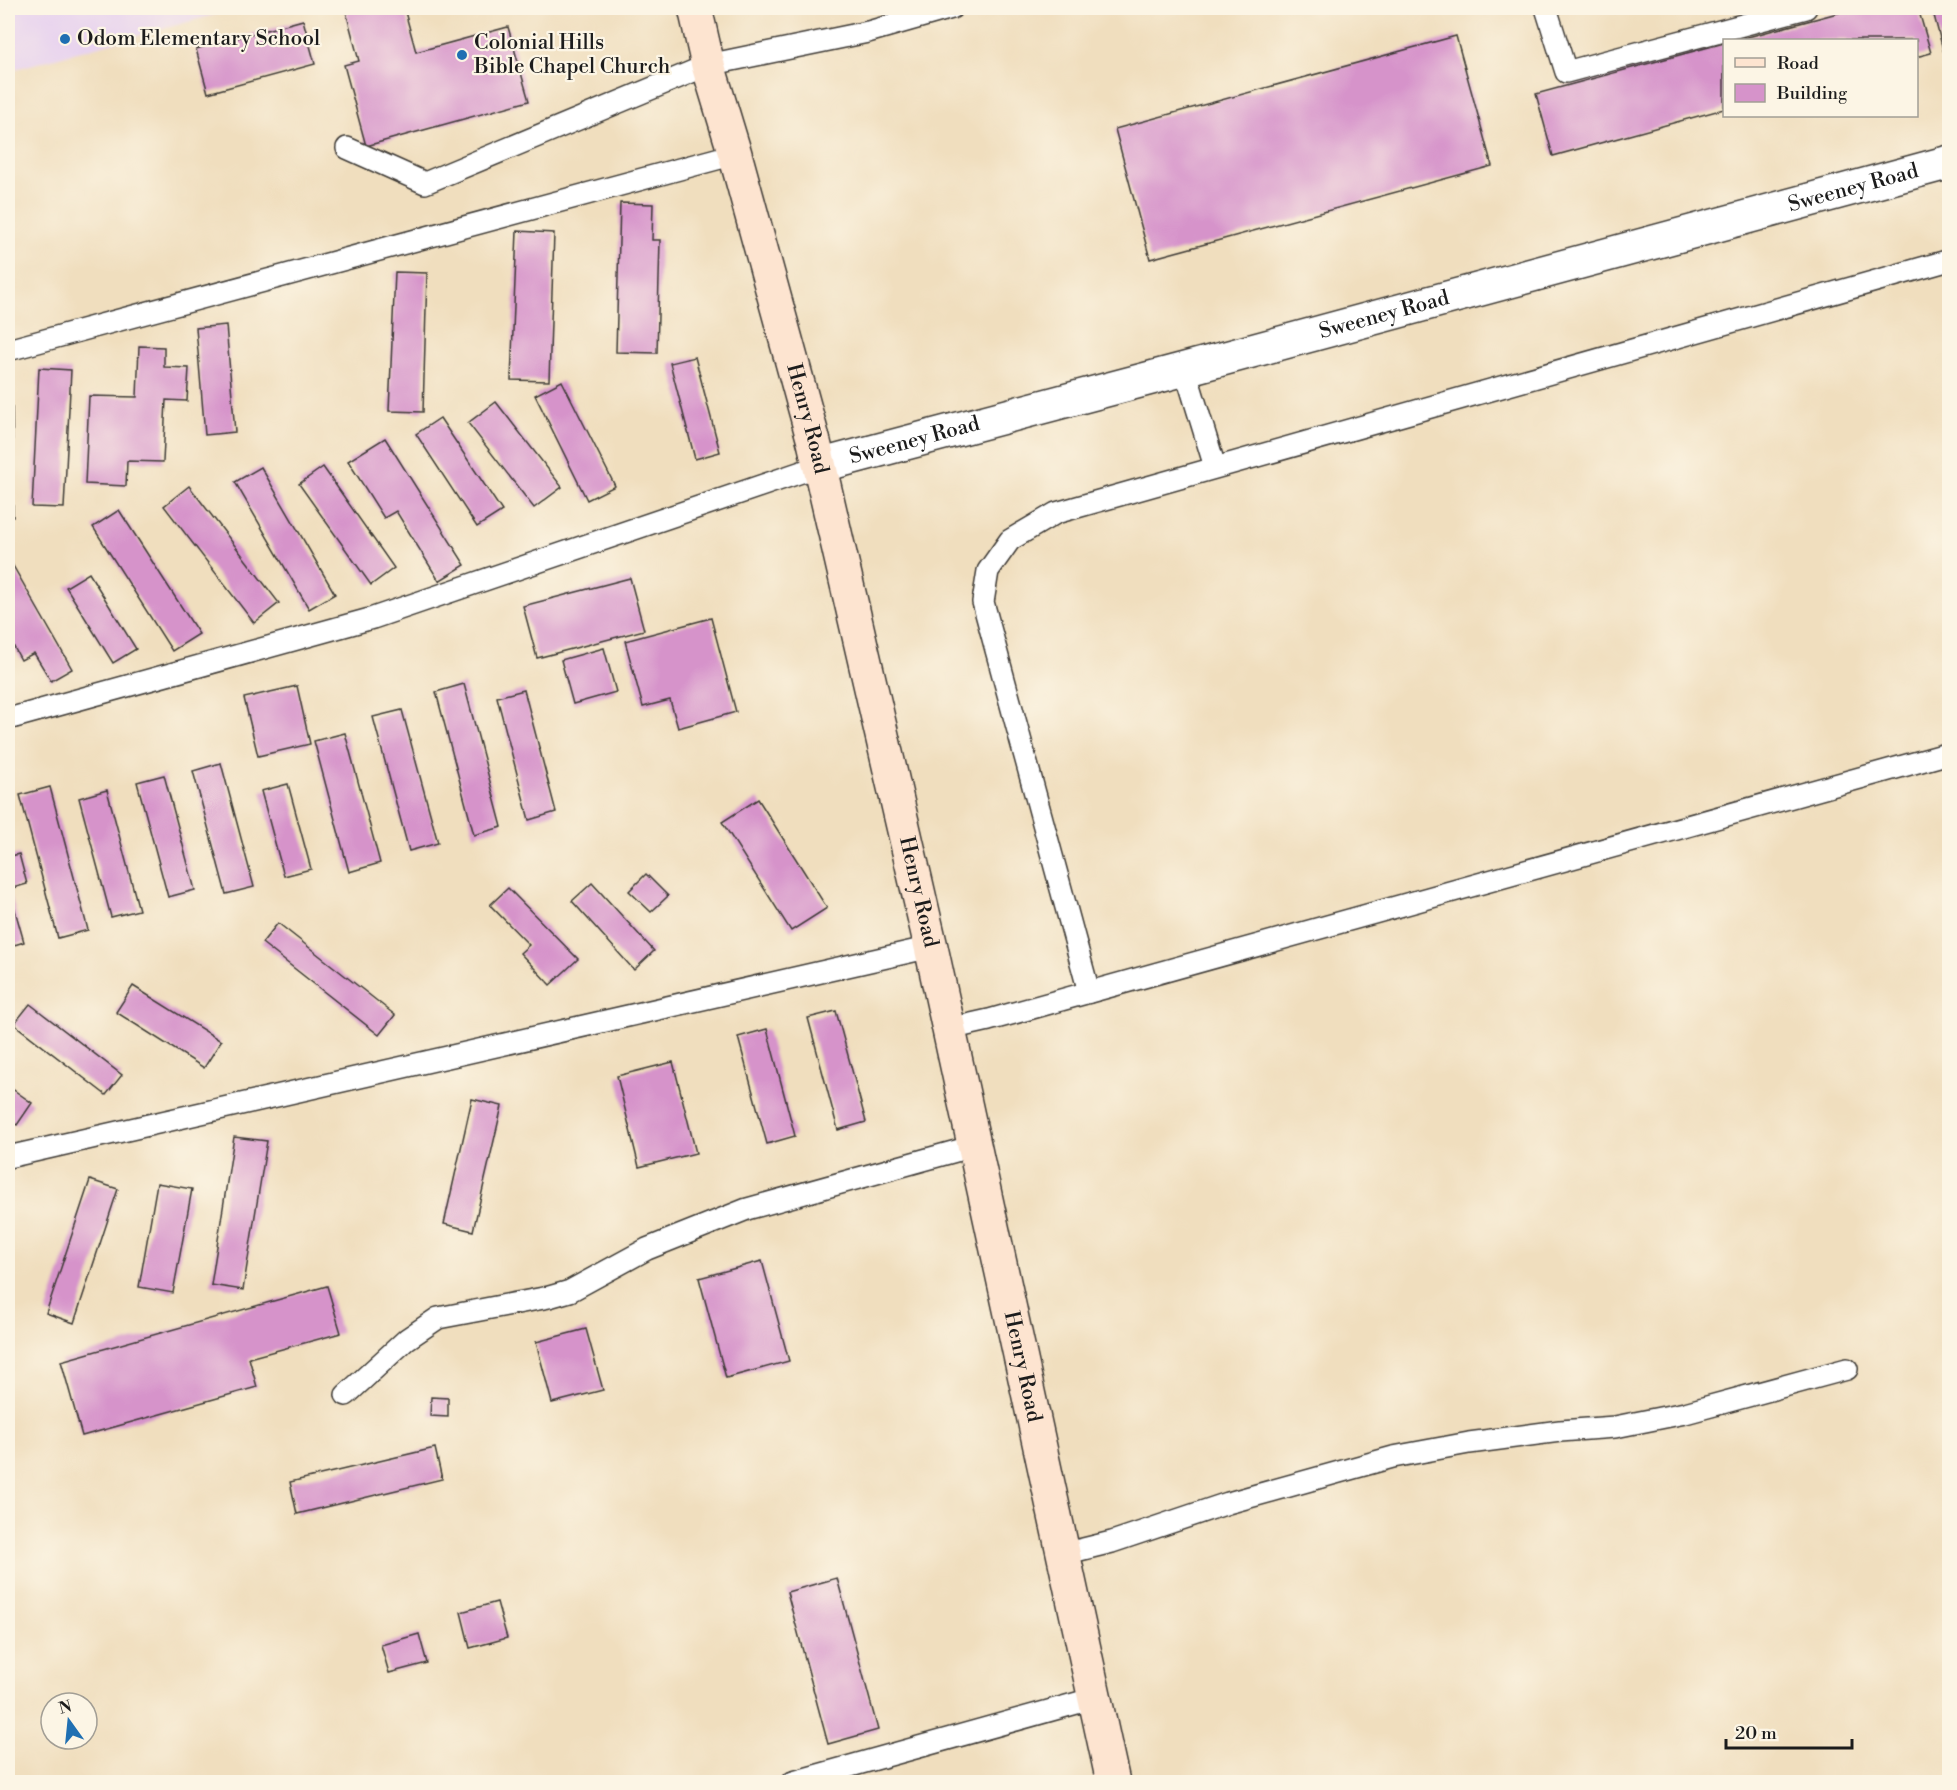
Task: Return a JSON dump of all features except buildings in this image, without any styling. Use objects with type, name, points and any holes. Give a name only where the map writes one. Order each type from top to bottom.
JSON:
[{"type":"street","name":"Henry Road","points":[[695,8],[708,65],[735,154],[819,466],[931,947],[1113,1782]]},
{"type":"street","name":"Sweeney Road","points":[[819,466],[1950,162]]},
{"type":"lane","points":[[347,148],[425,183],[708,65],[868,32],[952,8]]},
{"type":"lane","points":[[1546,8],[1566,72],[1806,8]]},
{"type":"lane","points":[[8,350],[735,154]]},
{"type":"lane","points":[[1089,992],[983,602],[988,571],[1010,540],[1056,513],[1950,260]]},
{"type":"lane","points":[[1185,369],[1215,467]]},
{"type":"lane","points":[[8,719],[373,618],[819,466]]},
{"type":"lane","points":[[949,1029],[989,1020],[1950,753]]},
{"type":"lane","points":[[8,1157],[931,947]]},
{"type":"lane","points":[[346,1395],[407,1339],[438,1318],[570,1291],[647,1249],[747,1209],[975,1146]]},
{"type":"lane","points":[[1063,1554],[1112,1542],[1228,1503],[1394,1457],[1469,1443],[1625,1425],[1685,1413],[1847,1369]]},
{"type":"lane","points":[[793,1782],[1095,1698]]},
{"type":"shaded area","name":"Odom Elementary School","points":[[8,8],[239,8],[8,71]]},
{"type":"place","name":"Odom Elementary School","points":[[65,39]]},
{"type":"place","name":"Colonial Hills Bible Chapel Church","points":[[462,55]]}]
